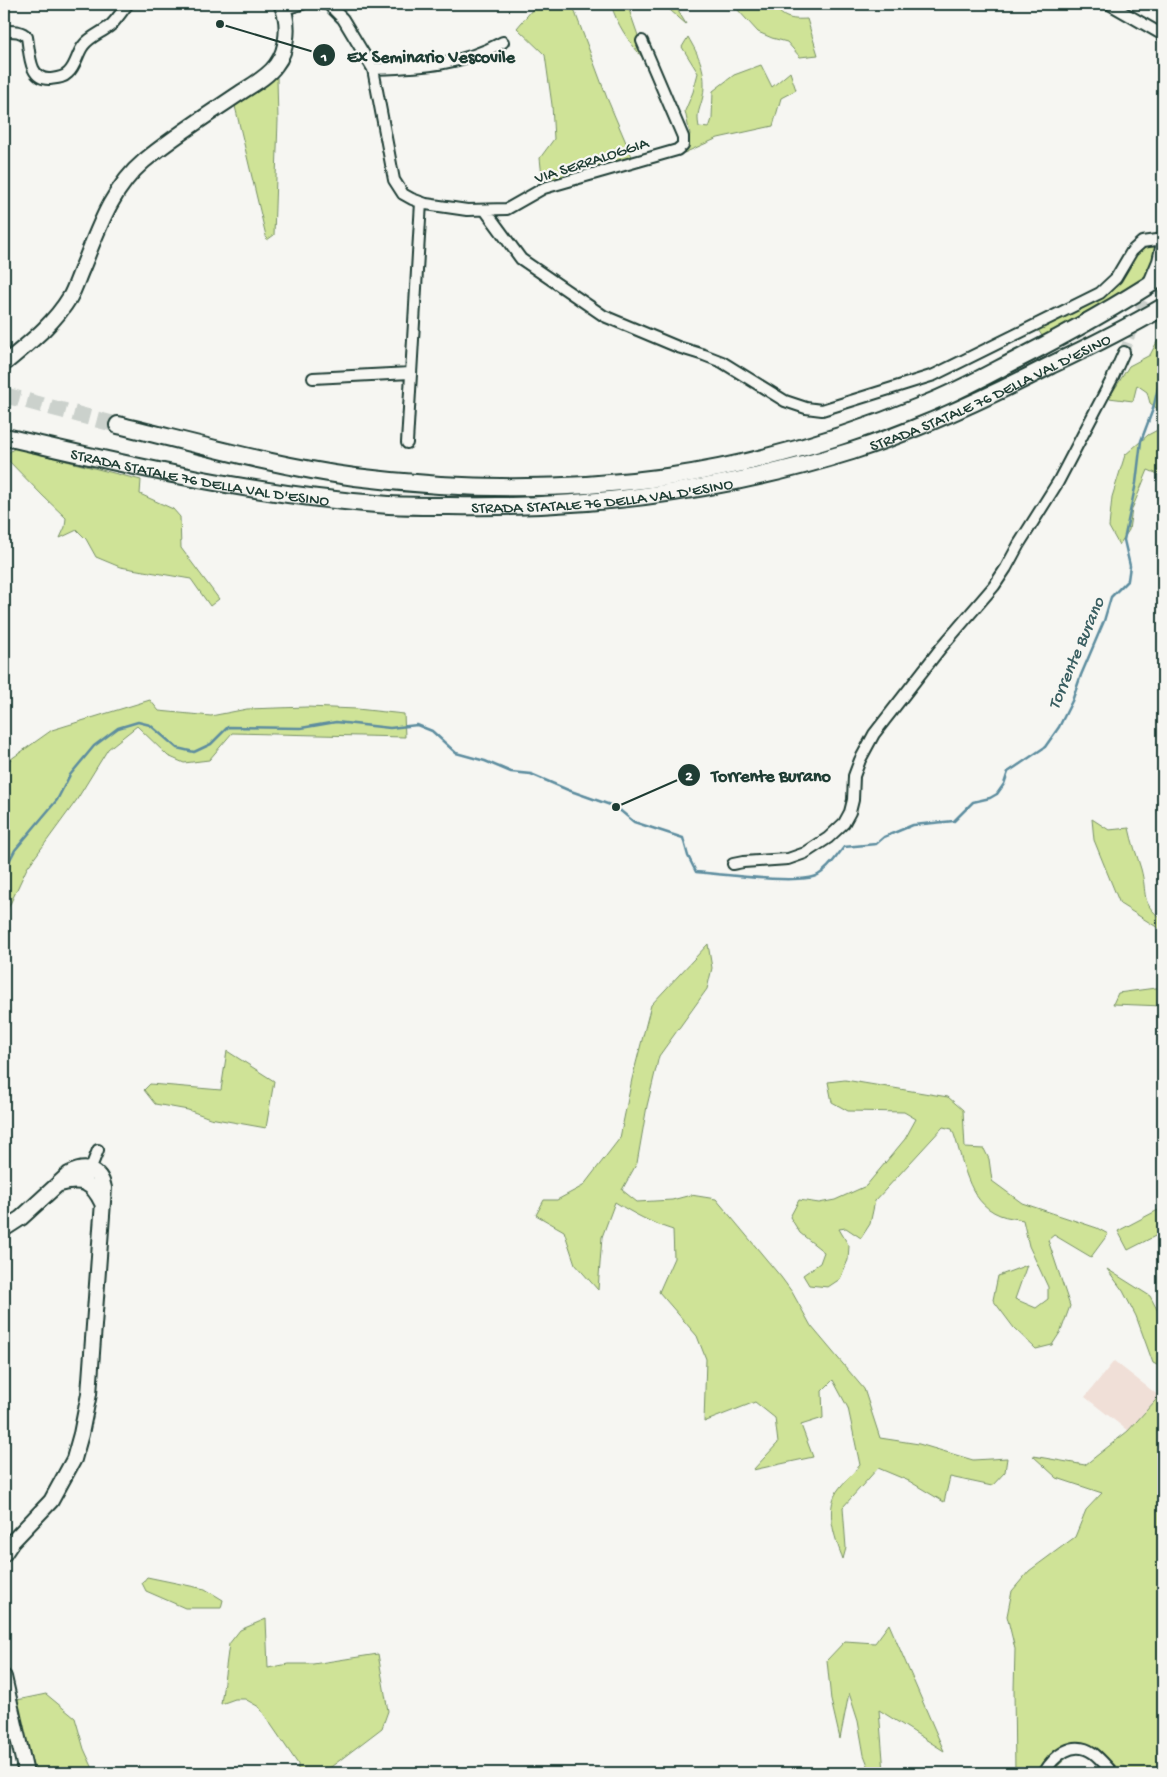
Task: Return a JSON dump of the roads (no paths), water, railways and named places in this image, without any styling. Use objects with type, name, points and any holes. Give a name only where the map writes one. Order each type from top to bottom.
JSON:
[{"type":"highway","name":"STRADA STATALE 76 DELLA VAL D'ESINO","points":[[118,425],[300,468],[355,477],[497,488],[583,485],[666,477],[721,467],[800,448],[877,423],[928,403],[978,380],[1051,342],[1157,278]]},
{"type":"highway","name":"STRADA STATALE 76 DELLA VAL D'ESINO","points":[[10,438],[101,459],[258,489],[325,499],[391,505],[490,507],[589,503],[688,491],[753,478],[867,446],[980,401],[1161,309]]},
{"type":"main road","points":[[4,364],[49,326],[71,296],[108,206],[126,178],[144,161],[178,135],[263,77],[276,65],[285,48],[286,28],[282,6]]},
{"type":"main road","points":[[4,1229],[21,1218],[69,1174],[82,1169],[88,1176],[97,1173],[102,1179],[104,1188],[89,1394],[81,1434],[74,1459],[51,1501],[12,1542],[4,1554]]},
{"type":"main road","points":[[4,1677],[26,1773]]},
{"type":"street","points":[[4,31],[15,30],[27,37],[37,77],[43,79],[59,78],[67,74],[72,68],[83,45],[93,36],[110,26],[128,4]]},
{"type":"street","points":[[282,6],[302,4]]},
{"type":"street","name":"VIA SERRALOGGIA","points":[[325,4],[328,4],[343,19],[373,69],[394,180],[403,194],[421,202],[467,210],[507,209],[544,188],[677,150],[683,145],[684,138],[642,41]]},
{"type":"street","points":[[1109,4],[1163,35]]},
{"type":"street","points":[[373,69],[430,66],[463,60],[485,52],[503,42]]},
{"type":"street","points":[[407,443],[421,202]]},
{"type":"street","points":[[485,210],[521,259],[604,316],[678,347],[704,354],[722,362],[785,401],[806,408],[822,410],[934,375],[1100,293],[1116,278],[1132,251],[1142,242],[1163,239],[1158,261],[1157,278]]},
{"type":"street","points":[[733,864],[788,859],[805,853],[828,838],[844,823],[850,812],[853,800],[854,776],[874,734],[940,649],[994,586],[1006,568],[1058,482],[1112,379],[1124,352]]},
{"type":"street","points":[[313,378],[410,373]]},
{"type":"street","points":[[88,1176],[98,1150]]},
{"type":"street","points":[[1044,1773],[1062,1753],[1075,1747],[1085,1748],[1095,1754],[1113,1773]]},
{"type":"waterway","name":"Torrente Burano","points":[[4,871],[15,850],[57,800],[70,775],[94,746],[118,728],[138,722],[150,725],[177,748],[194,752],[211,744],[228,727],[301,728],[336,722],[390,728],[417,725],[432,731],[456,753],[485,761],[511,772],[531,774],[568,790],[616,807],[634,822],[683,838],[688,856],[696,872],[778,879],[809,878],[818,875],[826,869],[844,847],[876,844],[884,837],[913,825],[954,821],[973,802],[990,798],[997,794],[1004,784],[1008,772],[1045,747],[1059,727],[1072,701],[1104,621],[1111,597],[1128,580],[1130,566],[1124,540],[1136,483],[1141,441],[1153,409],[1163,366]]},
{"type":"tunnel","points":[[1124,352],[1148,287]]},
{"type":"tunnel","points":[[4,395],[118,425]]},
{"type":"place","name":"Ex Seminario Vescovile","points":[[220,24]]},
{"type":"place","name":"Torrente Burano","points":[[616,807]]}]
